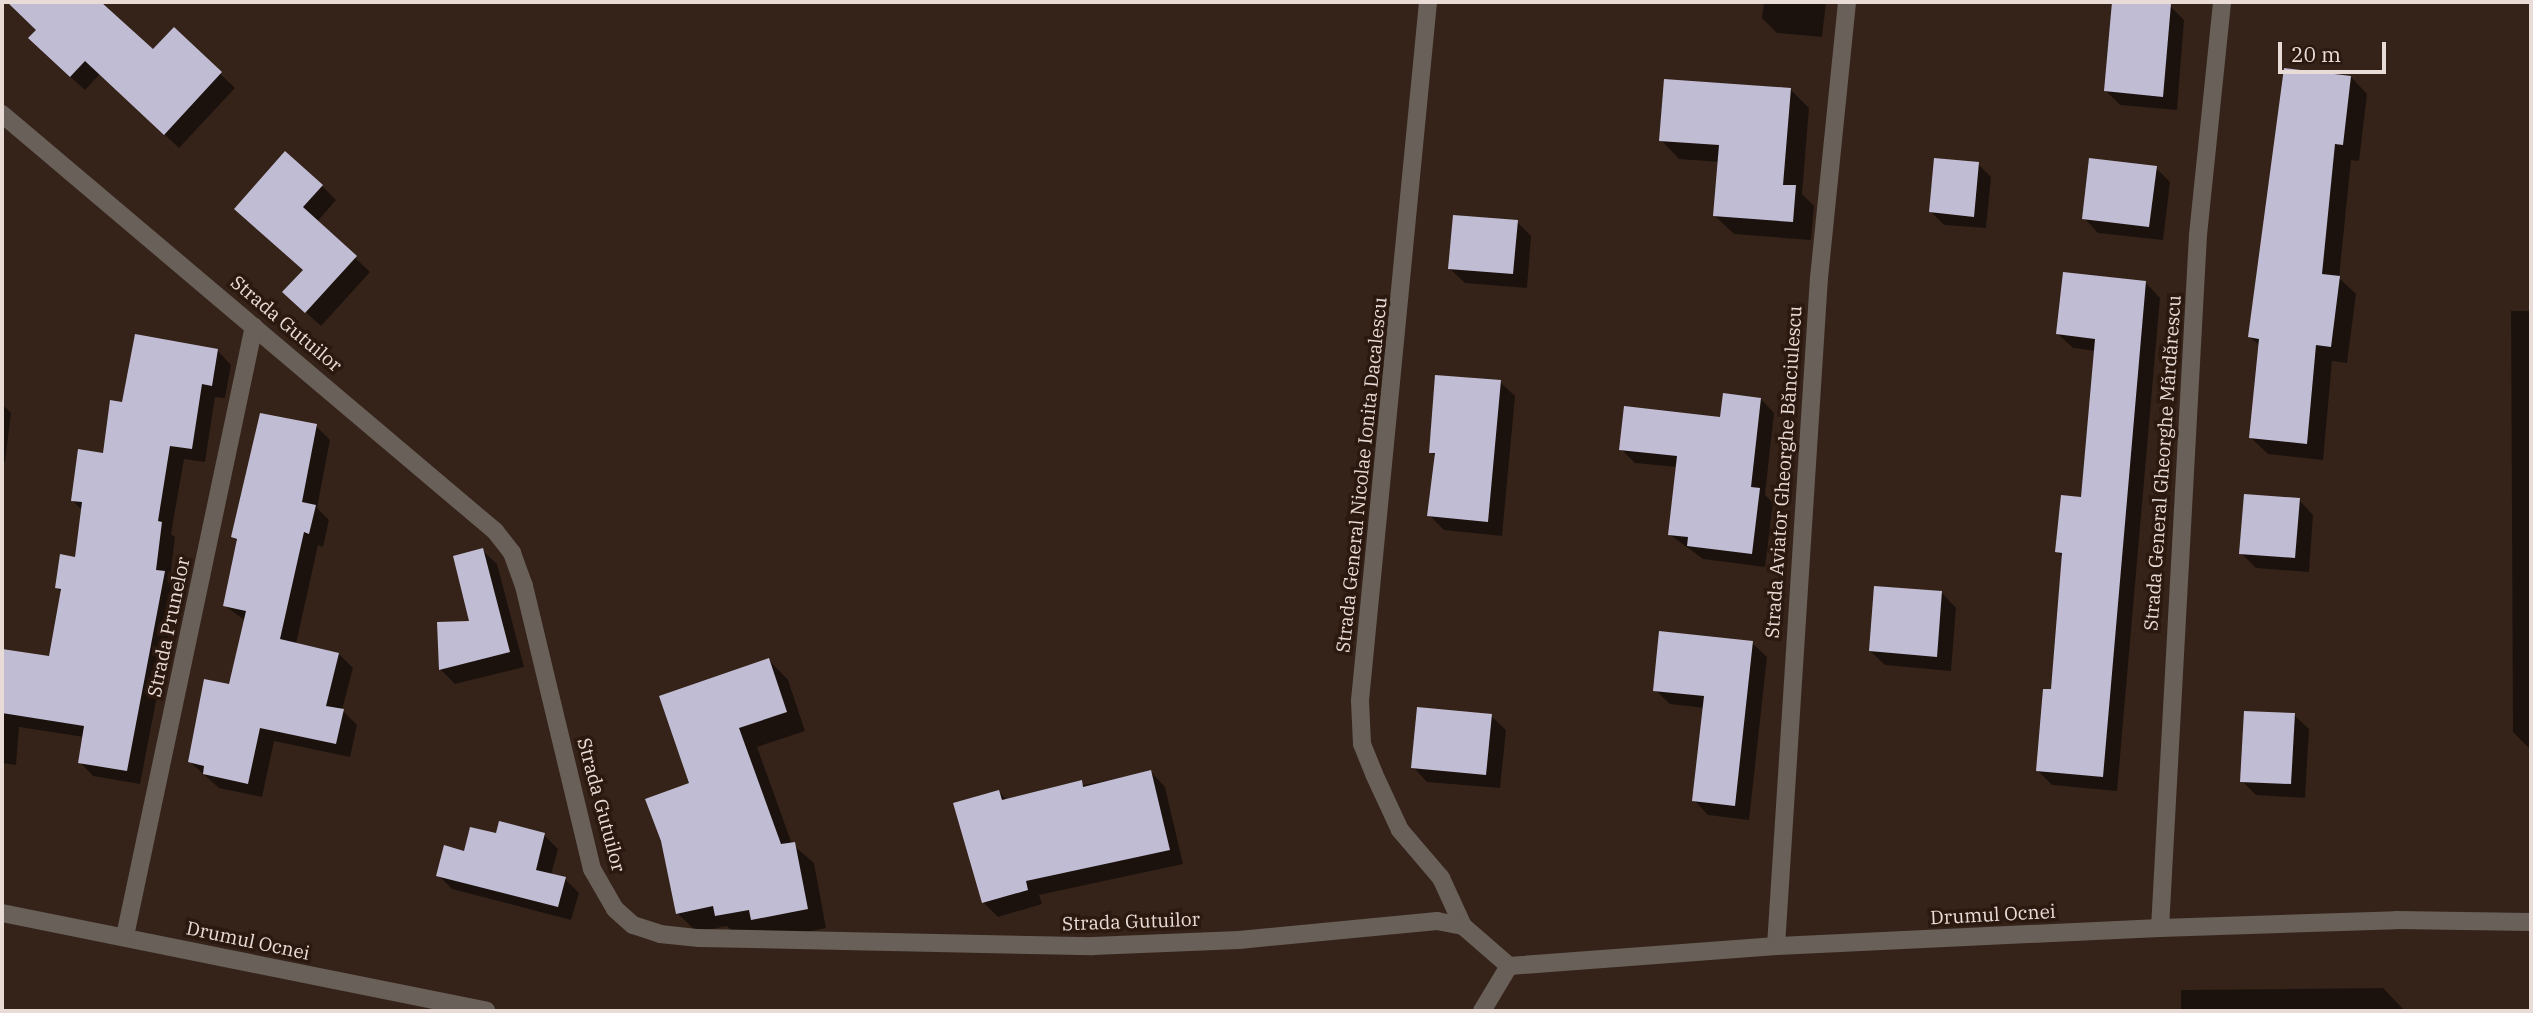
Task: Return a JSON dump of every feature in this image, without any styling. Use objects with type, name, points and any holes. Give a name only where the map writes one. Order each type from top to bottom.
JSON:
[{"type":"street","name":"Strada General Nicolae Ionita Dacalescu","points":[[1428,2],[1360,701],[1362,744],[1374,774],[1400,831],[1441,878],[1462,926]]},
{"type":"street","name":"Strada Aviator Gheorghe Bănciulescu","points":[[1776,946],[1819,278],[1847,2]]},
{"type":"street","name":"Strada General Gheorghe Mărdărescu","points":[[2160,928],[2195,276],[2222,2]]},
{"type":"street","name":"Strada Gutuilor","points":[[2,114],[472,507],[512,553],[524,586],[592,869],[615,909],[634,925],[660,934],[699,937],[1093,946],[1239,940],[1437,921],[1462,926]]},
{"type":"street","name":"Strada Prunelor","points":[[125,936],[254,326]]},
{"type":"street","name":"Drumul Ocnei","points":[[2,913],[486,1011]]},
{"type":"street","name":"Drumul Ocnei","points":[[1509,966],[1776,946],[2160,928],[2396,920],[2531,922]]},
{"type":"street","points":[[1462,926],[1509,966],[1482,1011]]},
{"type":"building","points":[[7,2],[101,2],[153,49],[174,27],[222,72],[164,135],[85,61],[70,77],[28,38],[36,30]]},
{"type":"building","points":[[2112,2],[2171,4],[2163,97],[2104,91]]},
{"type":"building","points":[[2284,68],[2351,76],[2343,145],[2335,144],[2322,274],[2340,276],[2331,347],[2316,345],[2307,444],[2249,438],[2259,339],[2248,337]]},
{"type":"building","points":[[1664,79],[1791,88],[1783,185],[1796,185],[1793,222],[1713,216],[1719,145],[1659,141]]},
{"type":"building","points":[[285,151],[323,185],[303,207],[357,256],[305,313],[282,292],[303,270],[234,209]]},
{"type":"building","points":[[1934,158],[1979,162],[1974,217],[1929,212]]},
{"type":"building","points":[[2089,158],[2157,166],[2149,227],[2082,219]]},
{"type":"building","points":[[1453,215],[1518,220],[1513,274],[1448,269]]},
{"type":"building","points":[[2063,272],[2146,281],[2103,777],[2036,771],[2043,689],[2051,689],[2062,553],[2055,552],[2061,495],[2081,497],[2095,339],[2056,334]]},
{"type":"building","points":[[135,334],[218,349],[212,386],[202,384],[192,449],[170,446],[158,521],[162,522],[156,570],[165,571],[127,771],[78,763],[84,726],[2,713],[2,649],[49,656],[61,589],[55,588],[60,554],[75,557],[82,502],[71,501],[78,449],[103,453],[110,400],[122,402]]},
{"type":"building","points":[[1435,375],[1501,380],[1488,522],[1427,516],[1435,453],[1429,453]]},
{"type":"building","points":[[1723,393],[1761,398],[1751,487],[1760,488],[1752,554],[1687,546],[1688,537],[1668,535],[1677,456],[1619,450],[1624,406],[1720,417]]},
{"type":"building","points":[[260,413],[317,424],[302,502],[316,505],[309,534],[304,532],[280,639],[339,653],[326,706],[344,709],[336,744],[260,728],[248,784],[203,774],[204,766],[188,762],[204,679],[229,684],[246,611],[223,606],[237,539],[231,537]]},
{"type":"building","points":[[2244,494],[2300,498],[2295,558],[2239,554]]},
{"type":"building","points":[[483,548],[510,652],[439,670],[437,622],[469,621],[453,556]]},
{"type":"building","points":[[1874,586],[1942,591],[1937,657],[1869,651]]},
{"type":"building","points":[[1659,631],[1753,641],[1735,806],[1692,801],[1704,696],[1653,691]]},
{"type":"building","points":[[769,658],[787,712],[739,728],[781,844],[795,842],[808,909],[751,920],[749,910],[715,916],[713,906],[676,914],[661,841],[645,799],[689,783],[659,696]]},
{"type":"building","points":[[1417,707],[1492,714],[1486,775],[1411,768]]},
{"type":"building","points":[[2244,711],[2295,713],[2291,784],[2240,782]]},
{"type":"building","points":[[1151,770],[1170,850],[1026,881],[1028,890],[982,903],[953,803],[999,790],[1002,800],[1082,780],[1083,787]]},
{"type":"building","points":[[499,821],[545,833],[536,870],[566,877],[558,907],[436,876],[444,845],[464,851],[470,827],[496,833]]}]
